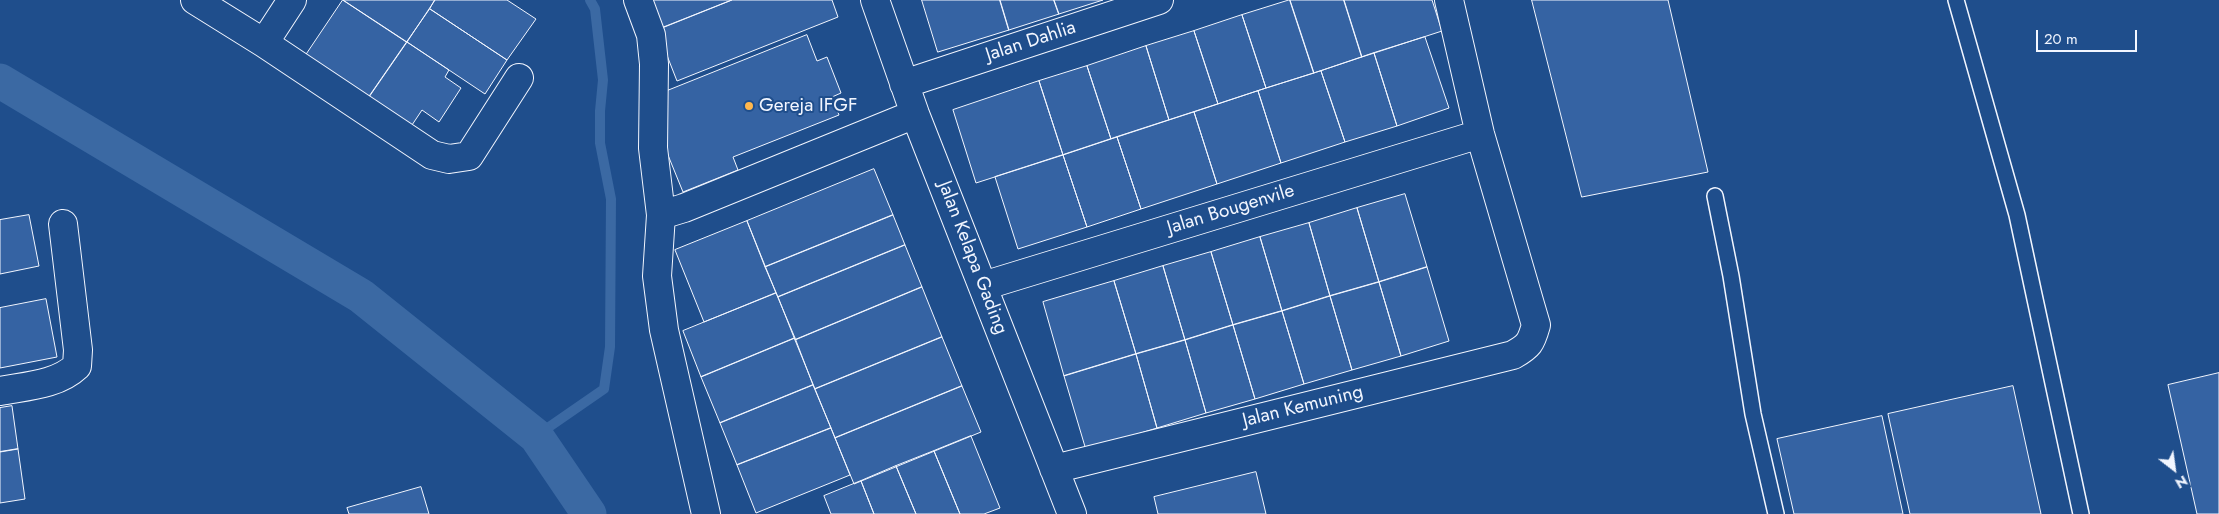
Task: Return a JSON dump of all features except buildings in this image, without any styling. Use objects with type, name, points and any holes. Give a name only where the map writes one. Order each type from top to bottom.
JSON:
[{"type":"street","points":[[195,0],[264,43],[432,154],[449,159],[469,156],[519,78]]},
{"type":"street","points":[[264,43],[292,0]]},
{"type":"street","points":[[638,0],[651,36],[654,64],[653,148],[661,215],[657,276],[664,330],[706,514]]},
{"type":"street","name":"Jalan Kelapa Gading","points":[[874,0],[915,114],[1072,514]]},
{"type":"street","name":"Jalan Dahlia","points":[[904,84],[1159,0]]},
{"type":"street","points":[[1449,0],[1480,134]]},
{"type":"street","points":[[661,215],[684,208],[915,114]]},
{"type":"street","name":"Jalan Bougenvile","points":[[983,286],[1480,134]]},
{"type":"street","name":"Jalan Kemuning","points":[[1054,469],[1513,355],[1528,346],[1536,325],[1480,134]]},
{"type":"street","points":[[0,390],[36,385],[67,375],[77,366],[78,350],[63,224]]},
{"type":"lane","points":[[1956,0],[2017,215],[2081,514]]},
{"type":"lane","points":[[1714,196],[1731,276],[1752,414],[1776,514]]},
{"type":"waterway","points":[[536,436],[604,389],[610,347],[611,199],[600,143],[600,111],[603,80],[595,9],[590,0]]},
{"type":"waterway","points":[[0,81],[361,296],[536,436],[589,514]]},
{"type":"place","name":"Gereja IFGF","points":[[749,106]]}]
